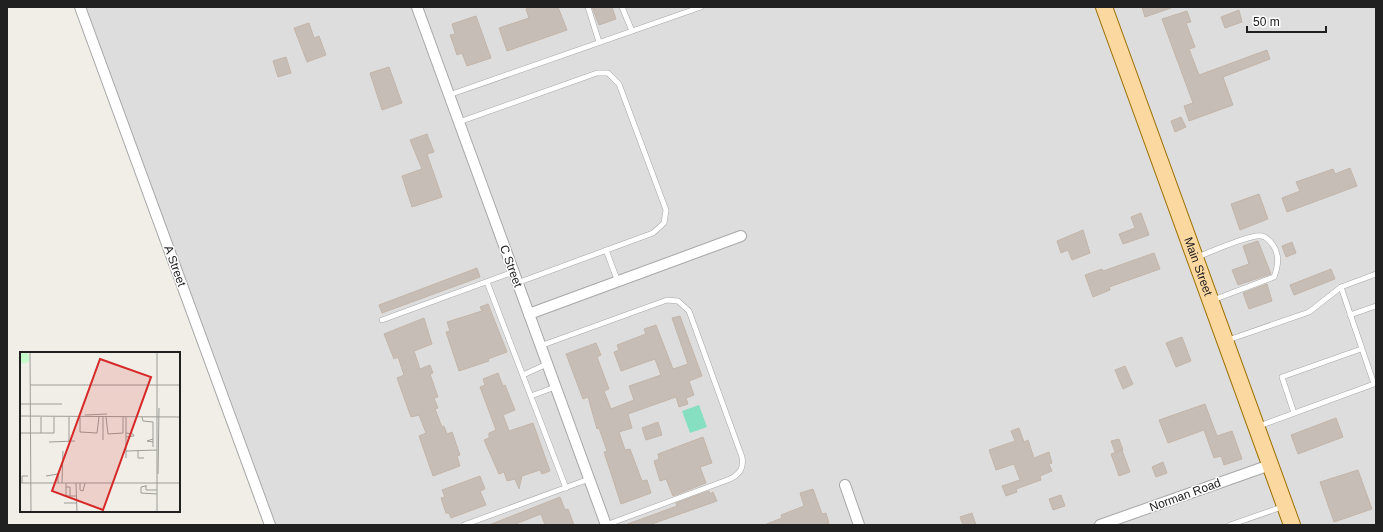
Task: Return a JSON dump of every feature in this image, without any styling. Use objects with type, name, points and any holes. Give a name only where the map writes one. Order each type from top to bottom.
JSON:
[{"type":"main road","name":"Main Street","points":[[1104,7],[1292,525]]},
{"type":"street","name":"A Street","points":[[80,7],[270,525]]},
{"type":"street","name":"C Street","points":[[417,7],[606,525]]},
{"type":"street","points":[[529,314],[741,236]]},
{"type":"street","name":"Norman Road","points":[[1100,525],[1270,464]]},
{"type":"street","points":[[845,485],[859,525]]},
{"type":"lane","points":[[588,7],[599,42]]},
{"type":"lane","points":[[622,7],[632,31]]},
{"type":"lane","points":[[449,95],[701,7]]},
{"type":"lane","points":[[459,122],[603,72],[612,76],[619,84],[666,210],[664,223],[660,229],[653,233],[517,283]]},
{"type":"lane","points":[[1195,258],[1250,238],[1262,236],[1268,238],[1276,249],[1278,258],[1274,277],[1210,301]]},
{"type":"lane","points":[[606,250],[618,282]]},
{"type":"lane","points":[[382,320],[513,272]]},
{"type":"lane","points":[[1225,341],[1309,312],[1341,287],[1376,274]]},
{"type":"lane","points":[[487,282],[566,488]]},
{"type":"lane","points":[[1256,426],[1374,384],[1341,287]]},
{"type":"lane","points":[[540,346],[672,299],[682,303],[686,307],[695,326],[742,457],[741,470],[737,476],[730,479],[606,525]]},
{"type":"lane","points":[[1350,315],[1376,306]]},
{"type":"lane","points":[[1294,413],[1282,377],[1361,349]]},
{"type":"lane","points":[[523,375],[547,364]]},
{"type":"lane","points":[[530,396],[555,387]]},
{"type":"lane","points":[[464,525],[589,479]]},
{"type":"lane","points":[[1230,525],[1285,506]]},
{"type":"shaded area","points":[[80,7],[1376,7],[1376,525],[270,525]]},
{"type":"green space","points":[[699,405],[707,427],[690,433],[682,411]]},
{"type":"building","points":[[532,7],[558,7],[567,30],[507,51],[499,28],[529,18],[526,9]]},
{"type":"building","points":[[592,7],[612,7],[616,19],[599,25]]},
{"type":"building","points":[[1142,7],[1171,7],[1171,8],[1145,17]]},
{"type":"building","points":[[1239,10],[1242,22],[1225,28],[1221,17]]},
{"type":"building","points":[[1187,11],[1191,22],[1186,23],[1195,47],[1189,49],[1199,75],[1267,50],[1270,59],[1223,77],[1233,105],[1189,121],[1184,106],[1193,103],[1162,19]]},
{"type":"building","points":[[476,16],[491,58],[467,66],[462,53],[457,55],[450,35],[455,34],[452,24]]},
{"type":"building","points":[[309,23],[314,38],[319,36],[326,55],[307,62],[294,28]]},
{"type":"building","points":[[286,57],[291,73],[278,77],[273,61]]},
{"type":"building","points":[[389,67],[402,103],[382,110],[370,73]]},
{"type":"building","points":[[1181,117],[1186,127],[1175,132],[1171,121]]},
{"type":"building","points":[[427,134],[434,152],[427,154],[442,197],[412,207],[402,176],[422,169],[410,140]]},
{"type":"building","points":[[1350,168],[1357,186],[1287,212],[1282,198],[1300,191],[1296,182],[1333,169],[1335,174]]},
{"type":"building","points":[[1259,194],[1268,219],[1240,230],[1231,204]]},
{"type":"building","points":[[1141,213],[1149,235],[1123,244],[1119,234],[1135,228],[1131,217]]},
{"type":"building","points":[[1083,230],[1090,253],[1072,260],[1068,250],[1061,253],[1057,241]]},
{"type":"building","points":[[1258,241],[1271,274],[1238,285],[1232,270],[1249,264],[1243,246]]},
{"type":"building","points":[[1292,242],[1296,253],[1286,257],[1282,246]]},
{"type":"building","points":[[1154,253],[1160,269],[1109,287],[1110,290],[1093,297],[1085,275],[1102,269],[1103,271]]},
{"type":"building","points":[[477,268],[480,277],[382,313],[379,305]]},
{"type":"building","points":[[1331,269],[1335,279],[1294,295],[1290,285]]},
{"type":"building","points":[[1267,284],[1272,301],[1249,309],[1243,293]]},
{"type":"building","points":[[488,304],[507,352],[488,359],[489,361],[459,371],[446,332],[450,331],[447,322],[482,311],[480,307]]},
{"type":"building","points":[[680,316],[702,376],[689,381],[694,395],[686,398],[688,404],[679,407],[676,397],[628,414],[632,428],[619,432],[625,450],[630,449],[642,481],[647,480],[651,493],[621,504],[604,452],[607,451],[599,428],[597,429],[588,397],[583,399],[566,354],[596,343],[601,355],[597,357],[609,389],[604,391],[611,409],[634,400],[629,386],[661,375],[655,359],[621,371],[614,352],[619,350],[617,345],[646,334],[644,329],[656,325],[673,369],[688,364],[672,318]]},
{"type":"building","points":[[424,318],[432,344],[414,351],[420,369],[430,365],[433,373],[430,374],[438,397],[434,398],[438,408],[435,409],[442,427],[444,426],[447,434],[452,432],[460,455],[457,456],[460,466],[433,476],[419,436],[426,433],[419,415],[411,417],[397,378],[404,375],[398,357],[394,359],[384,334]]},
{"type":"building","points":[[1182,337],[1191,361],[1176,367],[1166,343]]},
{"type":"building","points":[[1125,366],[1133,384],[1123,389],[1115,370]]},
{"type":"building","points":[[498,373],[503,386],[505,385],[515,410],[503,415],[509,431],[533,423],[550,471],[542,474],[540,470],[522,476],[519,489],[515,479],[507,481],[504,472],[499,474],[484,440],[489,438],[489,433],[496,430],[480,387],[485,385],[483,379]]},
{"type":"building","points":[[1205,404],[1217,436],[1232,431],[1242,459],[1224,465],[1221,456],[1214,458],[1204,430],[1168,443],[1159,420]]},
{"type":"building","points":[[1336,418],[1343,437],[1298,454],[1291,435]]},
{"type":"building","points":[[658,422],[662,435],[646,440],[642,428]]},
{"type":"building","points":[[1019,428],[1024,442],[1028,440],[1034,458],[1049,452],[1052,463],[1049,464],[1052,471],[1040,476],[1041,480],[1016,489],[1017,492],[1006,496],[1002,486],[1020,480],[1014,464],[996,470],[989,450],[1015,441],[1011,431]]},
{"type":"building","points":[[703,437],[712,463],[700,467],[706,483],[673,496],[666,479],[660,481],[654,461],[659,459],[658,454]]},
{"type":"building","points":[[1119,439],[1123,450],[1115,452],[1111,441]]},
{"type":"building","points":[[1122,450],[1130,472],[1119,476],[1111,454]]},
{"type":"building","points":[[1163,462],[1167,473],[1156,477],[1152,467]]},
{"type":"building","points":[[1358,470],[1372,509],[1334,522],[1320,482]]},
{"type":"building","points":[[480,476],[485,489],[480,491],[486,505],[451,518],[449,513],[446,513],[441,498],[445,497],[442,490]]},
{"type":"building","points":[[813,489],[822,514],[826,513],[829,523],[822,525],[764,525],[782,518],[781,515],[804,506],[800,493]]},
{"type":"building","points":[[709,491],[710,494],[713,492],[717,501],[649,525],[625,525],[677,506],[676,503]]},
{"type":"building","points":[[1061,495],[1065,506],[1053,510],[1049,499]]},
{"type":"building","points":[[560,497],[565,510],[568,509],[574,525],[545,525],[541,514],[513,525],[489,525]]},
{"type":"building","points":[[972,513],[976,525],[963,525],[960,517]]}]
